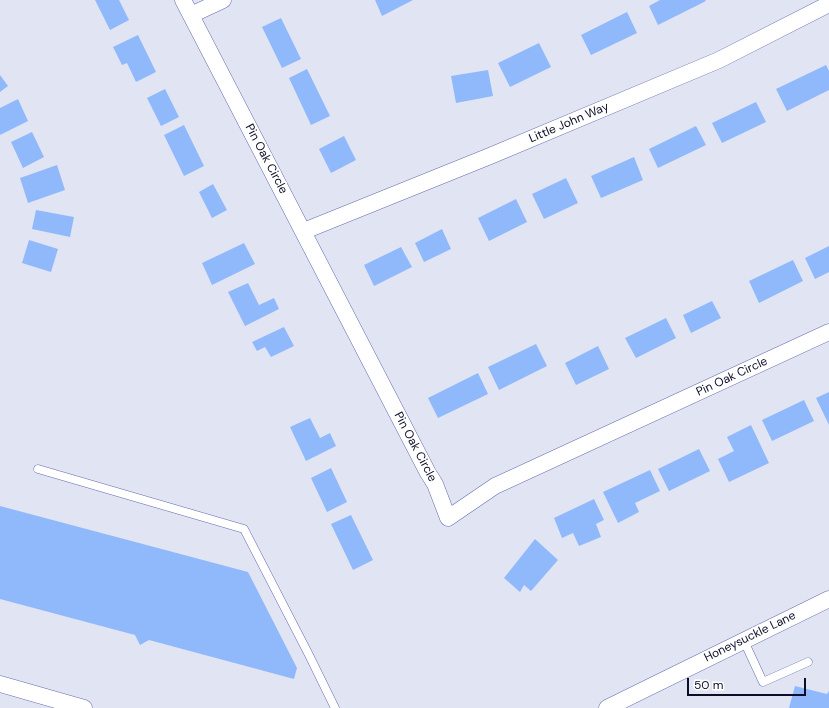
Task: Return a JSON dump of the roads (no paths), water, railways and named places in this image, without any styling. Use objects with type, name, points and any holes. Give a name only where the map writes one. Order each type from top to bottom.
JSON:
[{"type":"street","name":"Pin Oak Circle","points":[[183,0],[435,484],[448,518],[495,486],[829,332]]},
{"type":"street","points":[[191,14],[223,0]]},
{"type":"street","name":"Little John Way","points":[[304,231],[490,156],[719,60],[829,4]]},
{"type":"street","name":"Honeysuckle Lane","points":[[612,707],[829,599]]},
{"type":"street","points":[[0,684],[84,708]]},
{"type":"lane","points":[[38,469],[244,529],[310,655],[335,708]]},
{"type":"lane","points":[[744,641],[763,682],[808,662]]}]
